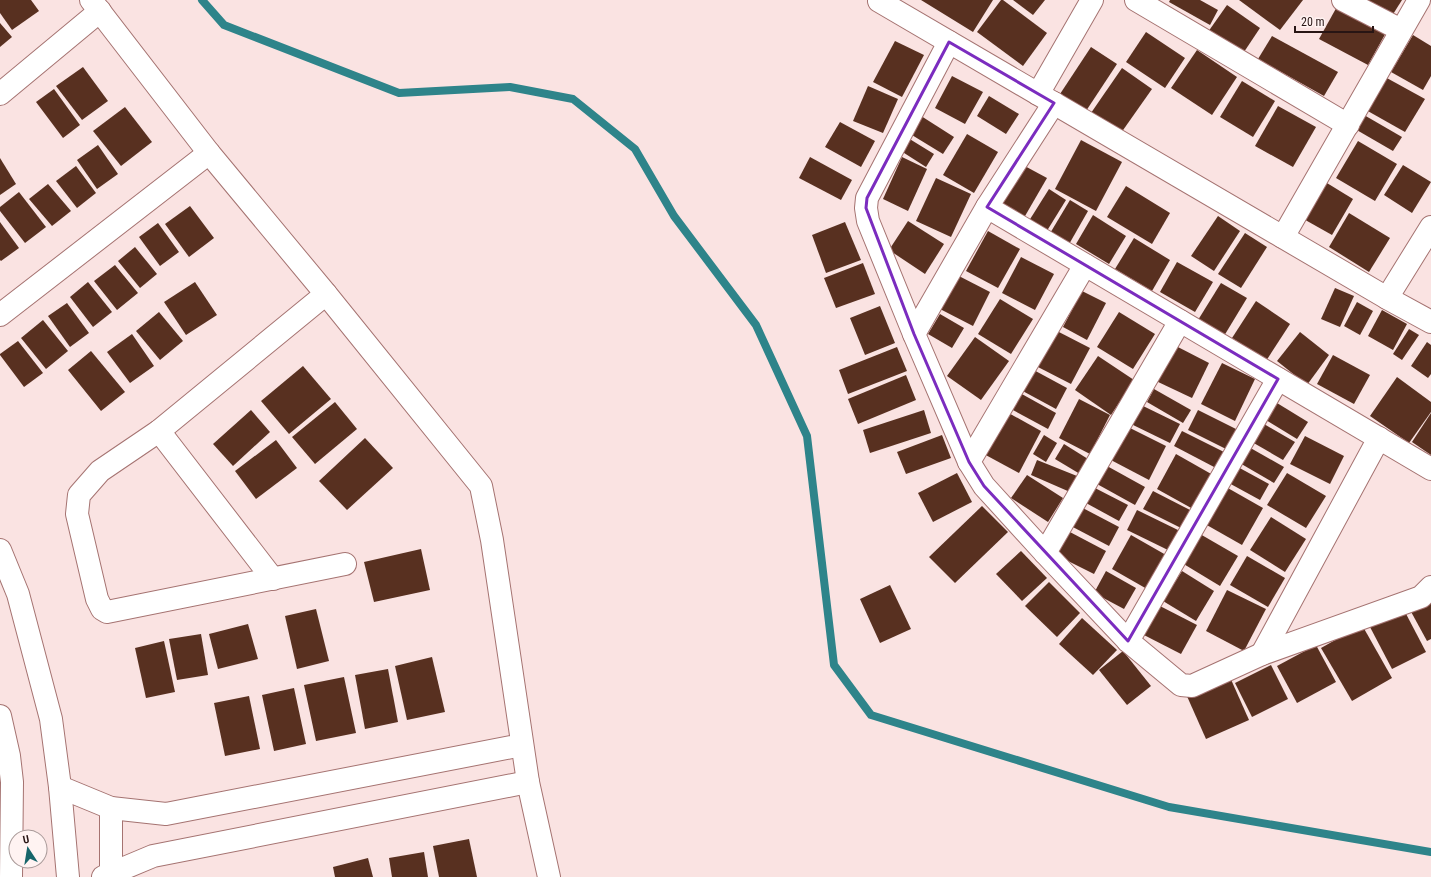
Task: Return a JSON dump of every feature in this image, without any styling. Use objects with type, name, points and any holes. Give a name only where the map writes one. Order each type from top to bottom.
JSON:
[{"type":"street","points":[[914,334],[987,207],[1046,98],[1092,0]]},
{"type":"street","points":[[1136,0],[1348,125]]},
{"type":"street","points":[[1343,0],[1402,30]]},
{"type":"street","points":[[1283,237],[1419,0]]},
{"type":"street","points":[[879,1],[1387,298],[1431,322]]},
{"type":"street","points":[[0,94],[96,6],[209,153],[326,294],[481,486],[492,540],[528,782],[549,877]]},
{"type":"street","points":[[949,42],[867,198],[866,208],[868,221],[914,334],[969,462],[984,486],[1128,641],[1180,685],[1192,686],[1262,654],[1421,597],[1431,587]]},
{"type":"street","points":[[0,315],[209,153]]},
{"type":"street","points":[[987,207],[1431,469]]},
{"type":"street","points":[[1387,298],[1431,227]]},
{"type":"street","points":[[969,462],[1086,265]]},
{"type":"street","points":[[326,294],[158,431],[100,471],[79,495],[77,514],[97,599],[102,609],[107,612],[345,564]]},
{"type":"street","points":[[1046,553],[1180,321]]},
{"type":"street","points":[[1128,641],[1278,379]]},
{"type":"street","points":[[158,431],[274,579]]},
{"type":"street","points":[[1262,654],[1379,438]]},
{"type":"street","points":[[0,550],[18,594],[51,719],[60,787],[68,877]]},
{"type":"street","points":[[0,716],[4,755],[12,782],[11,877]]},
{"type":"street","points":[[60,787],[111,808],[166,814],[522,745]]},
{"type":"street","points":[[111,808],[107,875],[153,856],[528,782]]},
{"type":"highlighted area","points":[[949,42],[1054,103],[987,207],[1278,379],[1128,641],[984,486],[969,462],[914,334],[866,208],[867,198]]},
{"type":"building","points":[[0,0],[31,0],[39,11],[12,30],[0,13]]},
{"type":"building","points":[[921,0],[993,0],[973,32]]},
{"type":"building","points":[[1001,0],[1047,33],[1023,66],[977,32]]},
{"type":"building","points":[[1013,0],[1045,0],[1033,15]]},
{"type":"building","points":[[1170,0],[1200,0],[1218,10],[1210,25],[1169,2]]},
{"type":"building","points":[[1239,0],[1303,0],[1280,30]]},
{"type":"building","points":[[1359,0],[1402,0],[1390,19]]},
{"type":"building","points":[[1339,3],[1388,29],[1368,65],[1319,39]]},
{"type":"building","points":[[1227,5],[1260,28],[1242,55],[1208,32]]},
{"type":"building","points":[[0,23],[12,37],[0,47]]},
{"type":"building","points":[[1146,32],[1185,58],[1165,88],[1126,62]]},
{"type":"building","points":[[1413,35],[1431,46],[1431,76],[1423,90],[1391,72]]},
{"type":"building","points":[[1272,36],[1338,72],[1324,96],[1258,59]]},
{"type":"building","points":[[895,41],[924,55],[902,97],[873,82]]},
{"type":"building","points":[[1091,47],[1117,64],[1086,111],[1060,94]]},
{"type":"building","points":[[1197,50],[1237,77],[1212,115],[1171,88]]},
{"type":"building","points":[[83,67],[108,101],[82,120],[56,86]]},
{"type":"building","points":[[1122,68],[1152,89],[1121,133],[1091,113]]},
{"type":"building","points":[[952,76],[983,92],[965,124],[935,108]]},
{"type":"building","points":[[1385,77],[1425,99],[1405,132],[1366,110]]},
{"type":"building","points":[[1242,81],[1275,101],[1253,137],[1220,117]]},
{"type":"building","points":[[868,86],[898,99],[883,133],[853,121]]},
{"type":"building","points":[[54,89],[80,125],[63,138],[36,102]]},
{"type":"building","points":[[989,96],[1019,114],[1006,134],[977,116]]},
{"type":"building","points":[[1278,106],[1316,127],[1293,167],[1255,146]]},
{"type":"building","points":[[125,107],[152,142],[121,166],[93,131]]},
{"type":"building","points":[[918,114],[954,137],[943,154],[907,132]]},
{"type":"building","points":[[1364,115],[1402,137],[1393,151],[1355,129]]},
{"type":"building","points":[[840,122],[875,141],[861,167],[825,147]]},
{"type":"building","points":[[967,134],[998,152],[974,193],[943,175]]},
{"type":"building","points":[[908,138],[934,154],[926,167],[901,151]]},
{"type":"building","points":[[1081,140],[1122,162],[1096,211],[1055,189]]},
{"type":"building","points":[[1358,141],[1397,164],[1375,201],[1336,178]]},
{"type":"building","points":[[98,145],[118,174],[97,189],[77,160]]},
{"type":"building","points":[[810,157],[852,180],[841,200],[799,178]]},
{"type":"building","points":[[902,157],[927,169],[908,211],[883,199]]},
{"type":"building","points":[[0,158],[16,184],[0,195]]},
{"type":"building","points":[[1021,164],[1047,178],[1021,223],[996,209]]},
{"type":"building","points":[[1403,165],[1431,182],[1412,213],[1384,195]]},
{"type":"building","points":[[76,166],[96,193],[77,208],[56,181]]},
{"type":"building","points":[[936,178],[971,194],[951,237],[916,221]]},
{"type":"building","points":[[1322,180],[1353,199],[1332,235],[1300,217]]},
{"type":"building","points":[[48,184],[71,211],[52,226],[29,199]]},
{"type":"building","points":[[1126,186],[1170,213],[1152,244],[1107,217]]},
{"type":"building","points":[[1049,189],[1066,200],[1045,234],[1027,224]]},
{"type":"building","points":[[19,192],[46,227],[25,243],[0,211],[0,207]]},
{"type":"building","points":[[1070,200],[1088,211],[1068,246],[1049,235]]},
{"type":"building","points":[[190,206],[214,238],[189,257],[165,224]]},
{"type":"building","points":[[1349,213],[1390,238],[1369,272],[1329,247]]},
{"type":"building","points":[[1093,215],[1126,236],[1109,264],[1076,244]]},
{"type":"building","points":[[1218,216],[1240,231],[1214,271],[1191,256]]},
{"type":"building","points":[[908,221],[944,244],[925,274],[889,250]]},
{"type":"building","points":[[0,222],[19,248],[1,261],[0,260]]},
{"type":"building","points":[[845,222],[861,260],[826,273],[812,235]]},
{"type":"building","points":[[158,223],[179,252],[160,266],[139,237]]},
{"type":"building","points":[[988,231],[1020,249],[998,288],[966,271]]},
{"type":"building","points":[[1245,233],[1267,247],[1241,288],[1218,274]]},
{"type":"building","points":[[1134,238],[1170,260],[1152,291],[1115,269]]},
{"type":"building","points":[[135,247],[157,274],[140,288],[118,261]]},
{"type":"building","points":[[1021,257],[1054,274],[1035,310],[1002,293]]},
{"type":"building","points":[[1177,262],[1213,282],[1195,312],[1160,292]]},
{"type":"building","points":[[863,263],[875,294],[836,308],[824,278]]},
{"type":"building","points":[[115,265],[138,293],[117,310],[94,281]]},
{"type":"building","points":[[957,275],[990,292],[973,326],[940,309]]},
{"type":"building","points":[[88,282],[112,312],[93,327],[70,297]]},
{"type":"building","points":[[195,282],[217,315],[186,335],[164,302]]},
{"type":"building","points":[[1221,283],[1247,298],[1224,336],[1198,320]]},
{"type":"building","points":[[1335,288],[1354,296],[1340,327],[1321,319]]},
{"type":"building","points":[[1082,291],[1106,303],[1087,340],[1063,327]]},
{"type":"building","points":[[1000,299],[1033,319],[1011,354],[978,334]]},
{"type":"building","points":[[1256,301],[1290,324],[1266,361],[1232,338]]},
{"type":"building","points":[[1357,302],[1373,311],[1360,335],[1344,326]]},
{"type":"building","points":[[67,303],[89,333],[70,347],[48,316]]},
{"type":"building","points":[[880,306],[895,343],[865,355],[850,318]]},
{"type":"building","points":[[1382,310],[1407,324],[1393,350],[1368,336]]},
{"type":"building","points":[[159,312],[183,341],[160,360],[136,331]]},
{"type":"building","points":[[1119,312],[1155,334],[1133,369],[1097,347]]},
{"type":"building","points":[[940,314],[964,328],[952,348],[928,334]]},
{"type":"building","points":[[43,320],[68,351],[46,369],[21,338]]},
{"type":"building","points":[[1409,329],[1419,335],[1402,360],[1393,354]]},
{"type":"building","points":[[1055,330],[1090,348],[1071,384],[1036,366]]},
{"type":"building","points":[[1300,332],[1329,355],[1307,385],[1277,361]]},
{"type":"building","points":[[132,334],[154,366],[130,383],[107,352]]},
{"type":"building","points":[[975,337],[1009,361],[981,400],[947,376]]},
{"type":"building","points":[[18,341],[43,373],[24,387],[0,355]]},
{"type":"building","points":[[1427,342],[1431,345],[1431,374],[1428,378],[1411,366]]},
{"type":"building","points":[[1174,345],[1209,363],[1192,398],[1156,381]]},
{"type":"building","points":[[897,347],[907,371],[848,394],[839,370]]},
{"type":"building","points":[[91,351],[125,392],[101,411],[68,370]]},
{"type":"building","points":[[1333,355],[1370,375],[1354,404],[1317,384]]},
{"type":"building","points":[[1098,356],[1134,380],[1111,415],[1075,390]]},
{"type":"building","points":[[1222,363],[1255,379],[1235,421],[1201,404]]},
{"type":"building","points":[[303,366],[331,399],[289,434],[261,401]]},
{"type":"building","points":[[1030,368],[1067,388],[1056,409],[1019,389]]},
{"type":"building","points":[[906,375],[916,400],[858,424],[848,399]]},
{"type":"building","points":[[1397,377],[1431,402],[1431,412],[1409,443],[1370,416]]},
{"type":"building","points":[[1154,389],[1191,410],[1183,423],[1147,402]]},
{"type":"building","points":[[1020,393],[1056,413],[1048,429],[1011,409]]},
{"type":"building","points":[[1079,399],[1110,415],[1090,454],[1059,438]]},
{"type":"building","points":[[335,402],[357,429],[315,464],[292,437]]},
{"type":"building","points":[[1277,403],[1308,422],[1297,439],[1266,420]]},
{"type":"building","points":[[1139,404],[1180,424],[1170,443],[1129,423]]},
{"type":"building","points":[[251,410],[270,432],[233,466],[213,444]]},
{"type":"building","points":[[924,410],[931,433],[870,453],[863,430]]},
{"type":"building","points":[[1198,410],[1238,430],[1228,450],[1188,430]]},
{"type":"building","points":[[1005,411],[1041,431],[1019,473],[982,453]]},
{"type":"building","points":[[1431,413],[1431,455],[1412,442]]},
{"type":"building","points":[[1264,424],[1295,442],[1283,460],[1252,442]]},
{"type":"building","points":[[1126,426],[1166,446],[1149,480],[1109,459]]},
{"type":"building","points":[[1182,431],[1224,452],[1216,468],[1174,446]]},
{"type":"building","points":[[942,435],[951,458],[906,474],[897,452]]},
{"type":"building","points":[[1044,435],[1057,443],[1046,462],[1033,454]]},
{"type":"building","points":[[1305,436],[1344,456],[1330,484],[1290,464]]},
{"type":"building","points":[[365,438],[393,468],[347,510],[319,481]]},
{"type":"building","points":[[276,440],[297,468],[256,499],[235,471]]},
{"type":"building","points":[[1064,444],[1088,459],[1080,474],[1055,459]]},
{"type":"building","points":[[1247,446],[1284,467],[1274,483],[1238,462]]},
{"type":"building","points":[[1176,454],[1213,475],[1193,509],[1157,489]]},
{"type":"building","points":[[1037,460],[1077,476],[1070,492],[1031,475]]},
{"type":"building","points":[[1107,466],[1145,487],[1135,505],[1097,484]]},
{"type":"building","points":[[1236,466],[1269,484],[1260,500],[1227,482]]},
{"type":"building","points":[[957,473],[972,502],[933,522],[918,493]]},
{"type":"building","points":[[1287,473],[1326,496],[1306,528],[1267,505]]},
{"type":"building","points":[[1027,475],[1063,498],[1048,522],[1011,498]]},
{"type":"building","points":[[1226,487],[1263,508],[1242,545],[1205,524]]},
{"type":"building","points":[[1095,488],[1128,505],[1119,521],[1086,503]]},
{"type":"building","points":[[1153,491],[1190,510],[1181,528],[1143,509]]},
{"type":"building","points":[[982,506],[1008,532],[955,583],[929,557]]},
{"type":"building","points":[[1079,506],[1119,527],[1109,546],[1069,525]]},
{"type":"building","points":[[1137,510],[1180,531],[1170,551],[1127,530]]},
{"type":"building","points":[[1271,517],[1306,539],[1285,572],[1250,550]]},
{"type":"building","points":[[1068,531],[1106,551],[1094,574],[1056,555]]},
{"type":"building","points":[[1200,534],[1238,556],[1220,586],[1182,563]]},
{"type":"building","points":[[1131,535],[1166,555],[1147,589],[1112,569]]},
{"type":"building","points":[[421,549],[430,590],[374,602],[364,562]]},
{"type":"building","points":[[1021,551],[1047,578],[1022,601],[996,574]]},
{"type":"building","points":[[1247,556],[1285,578],[1268,607],[1230,585]]},
{"type":"building","points":[[1106,571],[1136,588],[1124,609],[1094,593]]},
{"type":"building","points":[[1182,571],[1214,591],[1196,621],[1163,601]]},
{"type":"building","points":[[1049,582],[1080,613],[1057,637],[1025,606]]},
{"type":"building","points":[[890,585],[911,629],[880,643],[860,599]]},
{"type":"building","points":[[1227,590],[1266,609],[1244,651],[1206,631]]},
{"type":"building","points":[[1431,596],[1431,639],[1427,641],[1409,608]]},
{"type":"building","points":[[1158,605],[1197,625],[1181,654],[1142,634]]},
{"type":"building","points":[[316,609],[329,661],[297,669],[285,616]]},
{"type":"building","points":[[1404,610],[1426,652],[1392,669],[1370,627]]},
{"type":"building","points":[[1082,618],[1117,650],[1093,675],[1059,644]]},
{"type":"building","points":[[248,624],[258,659],[218,669],[209,634]]},
{"type":"building","points":[[1362,625],[1392,678],[1352,701],[1321,648]]},
{"type":"building","points":[[201,634],[208,675],[177,680],[169,639]]},
{"type":"building","points":[[164,641],[175,692],[146,698],[135,648]]},
{"type":"building","points":[[1316,645],[1336,682],[1297,703],[1277,666]]},
{"type":"building","points":[[1123,651],[1151,686],[1127,705],[1099,670]]},
{"type":"building","points":[[432,657],[445,712],[407,720],[395,666]]},
{"type":"building","points":[[1271,665],[1288,699],[1252,717],[1235,683]]},
{"type":"building","points":[[388,669],[398,722],[365,729],[355,675]]},
{"type":"building","points":[[1229,675],[1249,720],[1206,739],[1186,694]]},
{"type":"building","points":[[344,677],[356,733],[316,741],[304,685]]},
{"type":"building","points":[[294,688],[306,744],[274,751],[262,695]]},
{"type":"building","points":[[249,696],[260,749],[225,756],[214,703]]},
{"type":"building","points":[[469,839],[477,877],[439,877],[433,846]]},
{"type":"building","points":[[424,852],[428,877],[392,877],[389,858]]},
{"type":"building","points":[[368,858],[373,877],[335,877],[333,867]]},
{"type":"waterway","points":[[202,0],[224,25],[399,93],[510,87],[573,99],[635,149],[674,216],[756,325],[807,436],[834,665],[871,715],[1169,807],[1431,852]]}]
